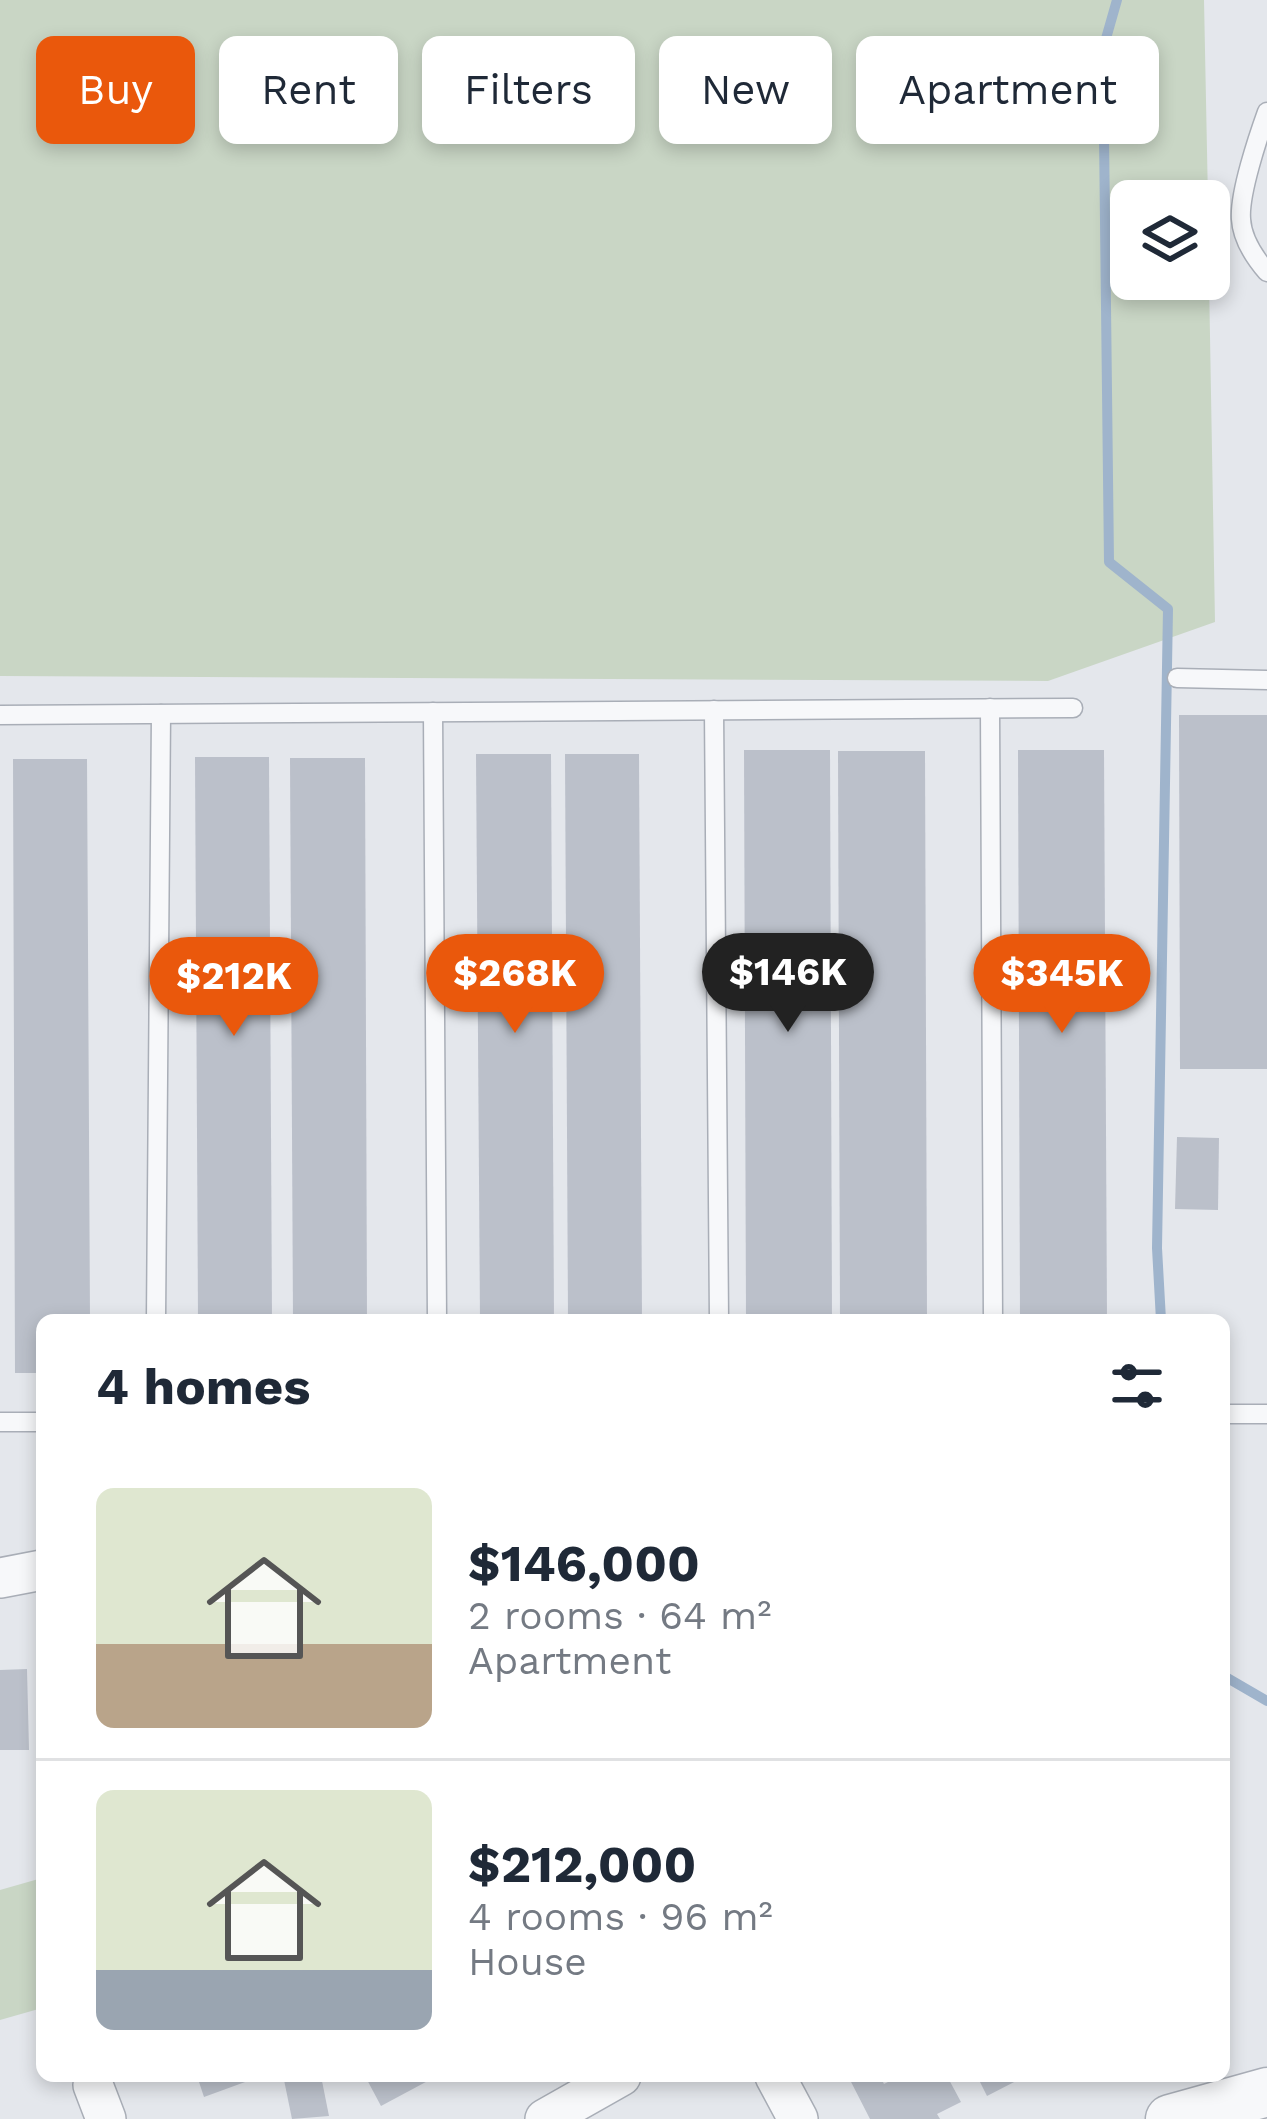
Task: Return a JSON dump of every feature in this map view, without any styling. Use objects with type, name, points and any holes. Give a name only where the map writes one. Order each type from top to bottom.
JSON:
[{"type":"street","points":[[0,1578],[36,1571]]},
{"type":"street","points":[[545,2119],[610,2082]]},
{"type":"street","points":[[778,2082],[798,2119]]},
{"type":"street","points":[[1170,2119],[1267,2092]]},
{"type":"lane","points":[[1267,112],[1241,219],[1253,257],[1267,272]]},
{"type":"lane","points":[[1177,679],[1267,680]]},
{"type":"lane","points":[[0,715],[1073,707]]},
{"type":"lane","points":[[990,708],[993,1314]]},
{"type":"lane","points":[[714,710],[719,1314]]},
{"type":"lane","points":[[433,712],[437,1314]]},
{"type":"lane","points":[[156,1314],[161,714]]},
{"type":"lane","points":[[1230,1414],[1267,1414]]},
{"type":"lane","points":[[0,1422],[36,1422]]},
{"type":"green space","points":[[0,0],[1204,0],[1208,180],[1110,180],[1110,300],[1209,300],[1215,622],[1048,681],[0,676]]},
{"type":"green space","points":[[36,1880],[36,2010],[0,2020],[0,1890]]},
{"type":"building","points":[[1179,715],[1267,715],[1267,1069],[1180,1069]]},
{"type":"building","points":[[744,750],[830,750],[832,1314],[746,1314]]},
{"type":"building","points":[[1018,750],[1104,750],[1107,1314],[1020,1314]]},
{"type":"building","points":[[838,751],[925,751],[927,1314],[840,1314]]},
{"type":"building","points":[[476,754],[551,754],[554,1314],[480,1314]]},
{"type":"building","points":[[565,754],[639,754],[642,1314],[568,1314]]},
{"type":"building","points":[[195,757],[269,757],[272,1314],[198,1314]]},
{"type":"building","points":[[290,758],[365,758],[367,1314],[293,1314]]},
{"type":"building","points":[[13,759],[87,759],[90,1314],[36,1314],[36,1373],[15,1373]]},
{"type":"building","points":[[1177,1137],[1219,1138],[1218,1210],[1175,1209]]},
{"type":"building","points":[[27,1669],[29,1750],[0,1750],[0,1670]]},
{"type":"building","points":[[199,2082],[245,2082],[204,2097]]},
{"type":"building","points":[[284,2082],[322,2082],[329,2116],[292,2119]]},
{"type":"building","points":[[368,2082],[426,2082],[381,2106]]},
{"type":"building","points":[[851,2082],[950,2082],[961,2102],[937,2114],[940,2119],[870,2119]]},
{"type":"building","points":[[980,2082],[1014,2082],[987,2096]]},
{"type":"waterway","points":[[1117,0],[1103,49],[1109,562],[1168,609],[1157,1248],[1161,1314]]},
{"type":"waterway","points":[[1230,1679],[1267,1701]]}]
